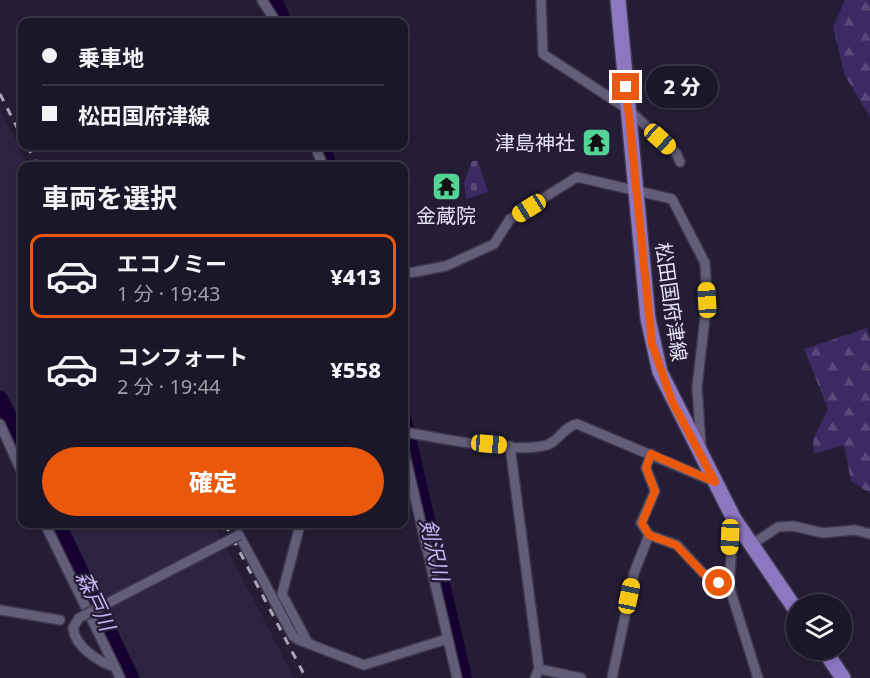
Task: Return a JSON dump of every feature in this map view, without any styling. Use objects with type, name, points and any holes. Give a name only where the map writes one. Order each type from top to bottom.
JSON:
[{"type":"main road","name":"松田国府津線","points":[[618,0],[652,344],[664,382],[701,458],[734,519],[786,595]]},
{"type":"main road","points":[[831,660],[843,678]]},
{"type":"street","points":[[262,0],[273,18]]},
{"type":"street","points":[[541,0],[543,54],[629,110],[676,153],[680,162]]},
{"type":"street","points":[[408,273],[446,266],[494,244],[510,219],[577,177],[672,199],[705,263],[707,300],[697,387],[701,458]]},
{"type":"street","points":[[0,424],[18,464]]},
{"type":"street","points":[[408,433],[510,446],[546,446],[555,441],[566,426],[576,424],[715,482]]},
{"type":"street","points":[[510,446],[537,673],[581,678]]},
{"type":"street","points":[[651,454],[646,468],[655,491],[642,523],[649,535],[676,545],[703,573],[729,586]]},
{"type":"street","points":[[408,468],[457,678]]},
{"type":"street","points":[[734,519],[729,586],[758,678]]},
{"type":"street","points":[[751,544],[778,527],[793,526],[823,533],[855,530],[870,534]]},
{"type":"street","points":[[47,528],[120,678]]},
{"type":"street","points":[[299,529],[282,594],[308,643]]},
{"type":"street","points":[[115,667],[98,660],[78,641],[73,628],[79,618],[239,535],[293,636],[364,665],[447,639]]},
{"type":"street","points":[[612,678],[634,573],[649,535]]},
{"type":"street","points":[[0,610],[60,620]]},
{"type":"shaded area","points":[[0,110],[18,145],[18,150],[21,150],[27,162],[18,162],[18,436],[0,400]]},
{"type":"shaded area","points":[[65,528],[216,528],[294,678],[141,678]]},
{"type":"green space","points":[[845,0],[870,0],[870,117],[845,76],[833,27]]},
{"type":"green space","points":[[472,161],[478,161],[488,192],[466,199],[464,183]]},
{"type":"green space","points":[[867,328],[870,340],[870,493],[851,481],[844,445],[814,454],[813,439],[828,409],[804,349]]},
{"type":"waterway","name":"剣沢川","points":[[274,0],[282,18]]},
{"type":"waterway","name":"剣沢川","points":[[324,150],[327,162]]},
{"type":"waterway","name":"森戸川","points":[[0,399],[18,434]]},
{"type":"waterway","name":"剣沢川","points":[[408,438],[464,678]]},
{"type":"waterway","name":"森戸川","points":[[60,528],[131,678]]},
{"type":"railway","points":[[0,94],[18,129]]},
{"type":"railway","points":[[29,150],[36,162]]},
{"type":"railway","points":[[227,528],[306,678]]},
{"type":"place","name":"津島神社","points":[[596,143]]},
{"type":"place","name":"金蔵院","points":[[446,186]]},
{"type":"route","points":[[626,87],[652,344],[672,401],[715,482],[651,454],[646,468],[655,491],[643,514],[642,523],[649,535],[676,545],[703,573],[719,583]]}]
